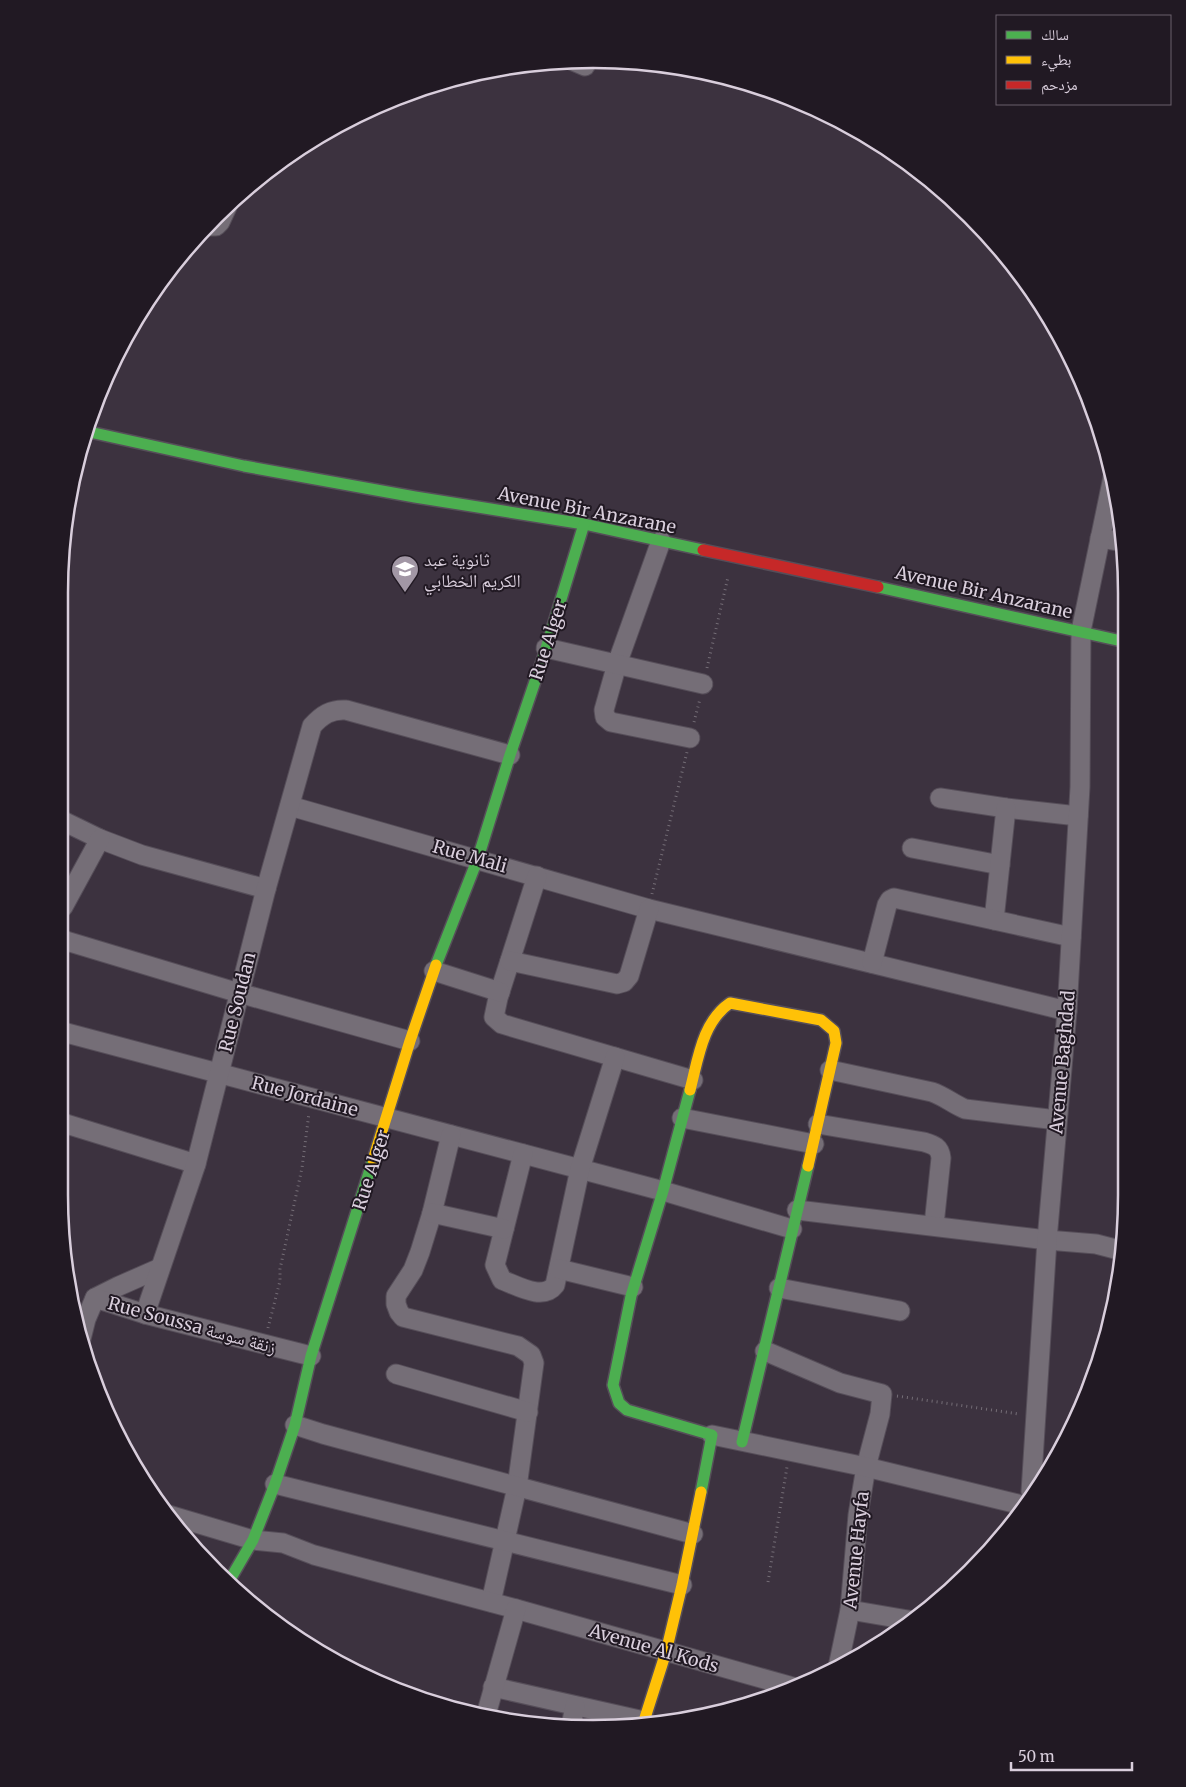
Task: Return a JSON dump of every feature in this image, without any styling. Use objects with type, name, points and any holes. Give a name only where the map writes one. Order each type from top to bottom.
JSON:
[{"type":"street","name":"Avenue Bir Anzarane","points":[[92,434],[244,466],[415,498],[584,524],[757,562],[910,592],[1118,640]]},
{"type":"street","name":"Avenue Baghdad","points":[[1031,1484],[1034,1416],[1071,937],[1078,816],[1081,631],[1109,496]]},
{"type":"street","name":"Rue Alger","points":[[232,1576],[253,1540],[295,1425],[311,1356],[388,1118],[410,1042],[434,971],[478,858],[584,524]]},
{"type":"street","points":[[1100,538],[1115,541]]},
{"type":"street","points":[[661,541],[617,664],[604,710],[605,717],[611,722],[690,738]]},
{"type":"street","points":[[546,648],[703,684]]},
{"type":"street","name":"Rue Soudan","points":[[145,1314],[196,1164],[266,889],[312,726],[325,714],[337,709],[346,710],[510,755]]},
{"type":"street","points":[[940,798],[1078,816]]},
{"type":"street","name":"Rue Mali","points":[[290,806],[478,858],[649,909],[1066,1011]]},
{"type":"street","points":[[994,920],[1006,808]]},
{"type":"street","points":[[68,823],[100,839],[176,865],[266,889]]},
{"type":"street","points":[[68,898],[100,839]]},
{"type":"street","points":[[912,848],[1000,865]]},
{"type":"street","points":[[537,876],[494,1010],[494,1017],[497,1021],[693,1080]]},
{"type":"street","points":[[872,963],[887,905],[894,898],[1071,937]]},
{"type":"street","points":[[510,960],[617,984],[624,982],[629,976],[649,909]]},
{"type":"street","points":[[68,942],[410,1042]]},
{"type":"street","points":[[434,971],[500,992]]},
{"type":"street","points":[[742,1442],[814,1144],[836,1043],[834,1031],[821,1020],[730,1003],[714,1017],[705,1035],[663,1191],[633,1287],[613,1385],[619,1403],[627,1410],[712,1435],[742,1442],[790,1452],[866,1467],[1017,1504]]},
{"type":"street","name":"Rue Jordaine","points":[[68,1033],[663,1191],[792,1229]]},
{"type":"street","points":[[523,1154],[495,1266],[502,1280],[537,1292],[546,1293],[551,1291],[555,1285],[580,1169],[615,1057]]},
{"type":"street","points":[[830,1070],[932,1092],[942,1096],[954,1105],[965,1108],[1058,1120]]},
{"type":"street","points":[[682,1118],[814,1144]]},
{"type":"street","points":[[818,1124],[924,1142],[936,1146],[940,1151],[941,1158],[934,1225]]},
{"type":"street","points":[[68,1125],[196,1164]]},
{"type":"street","points":[[451,1135],[432,1213],[420,1252],[412,1270],[396,1296],[396,1304],[398,1312],[403,1317],[509,1343],[525,1350],[531,1355],[534,1363],[517,1486],[491,1602]]},
{"type":"street","points":[[797,1210],[1096,1244],[1115,1249]]},
{"type":"street","points":[[432,1213],[504,1229]]},
{"type":"street","points":[[95,1298],[160,1268]]},
{"type":"street","points":[[559,1269],[633,1287]]},
{"type":"street","points":[[779,1288],[900,1312]]},
{"type":"street","name":"Rue Soussa زنقة سوسة","points":[[84,1326],[95,1298],[145,1314],[311,1356]]},
{"type":"street","points":[[764,1351],[840,1383],[882,1394]]},
{"type":"street","points":[[396,1374],[528,1412]]},
{"type":"street","name":"Avenue Hayfa","points":[[840,1657],[850,1610],[858,1515],[882,1394]]},
{"type":"street","points":[[295,1425],[693,1534]]},
{"type":"street","points":[[645,1716],[666,1652],[682,1585],[712,1435]]},
{"type":"street","points":[[274,1484],[682,1585]]},
{"type":"street","name":"Avenue Al Kods","points":[[179,1518],[253,1540],[283,1543],[314,1555],[516,1608],[781,1684]]},
{"type":"street","points":[[488,1708],[516,1608]]},
{"type":"street","points":[[850,1610],[902,1619]]},
{"type":"street","points":[[493,1687],[629,1718]]},
{"type":"street","points":[[572,1719],[575,1706]]},
{"type":"path","points":[[264,1344],[280,1281],[280,1269],[302,1168],[311,1098]]},
{"type":"path","points":[[882,1394],[1034,1416]]},
{"type":"path","points":[[768,1582],[790,1452]]},
{"type":"traffic: fast","points":[[92,433],[244,466],[415,497],[584,524],[703,550]]},
{"type":"traffic: fast","points":[[436,965],[478,858],[544,655],[584,524]]},
{"type":"traffic: fast","points":[[878,587],[1118,640]]},
{"type":"traffic: fast","points":[[690,1090],[663,1191],[631,1296],[613,1385],[619,1403],[627,1410],[712,1435],[701,1492]]},
{"type":"traffic: fast","points":[[232,1576],[253,1540],[295,1425],[311,1356],[373,1160]]},
{"type":"traffic: fast","points":[[742,1442],[808,1166]]},
{"type":"traffic: slow","points":[[373,1160],[436,965]]},
{"type":"traffic: slow","points":[[690,1090],[702,1042],[707,1031],[713,1020],[730,1003],[821,1020],[834,1031],[836,1043],[808,1166]]},
{"type":"traffic: slow","points":[[645,1716],[666,1652],[701,1492]]},
{"type":"traffic: jam","points":[[703,550],[878,587]]},
{"type":"place","name":"ثانوية عبد الكريم الخطابي","points":[[405,593]]}]
